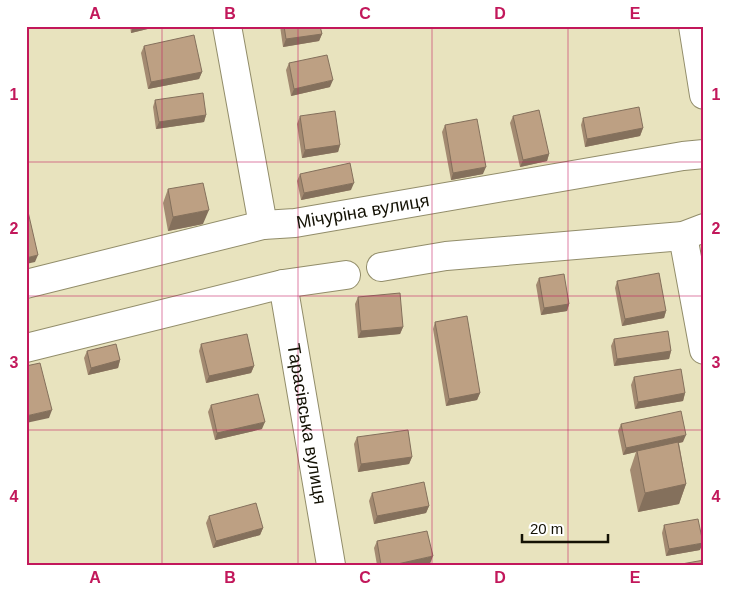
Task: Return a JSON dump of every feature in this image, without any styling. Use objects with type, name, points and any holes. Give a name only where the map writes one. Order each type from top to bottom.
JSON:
[{"type":"street","points":[[227,26],[263,226]]},
{"type":"street","points":[[693,26],[704,95]]},
{"type":"street","name":"Мічуріна вулиця","points":[[26,284],[263,226],[295,223],[683,156],[704,154]]},
{"type":"street","points":[[381,268],[446,256],[693,232],[704,350]]},
{"type":"street","points":[[26,348],[283,284],[346,275]]},
{"type":"street","name":"Тарасівська вулиця","points":[[283,284],[331,565]]},
{"type":"building","points":[[284,26],[320,26],[322,34],[286,39]]},
{"type":"building","points":[[194,35],[202,72],[151,82],[144,46]]},
{"type":"building","points":[[327,55],[333,80],[294,89],[289,63]]},
{"type":"building","points":[[203,93],[206,115],[159,122],[155,100]]},
{"type":"building","points":[[639,107],[643,128],[587,139],[583,118]]},
{"type":"building","points":[[539,110],[549,154],[523,160],[513,116]]},
{"type":"building","points":[[335,111],[340,145],[305,150],[300,116]]},
{"type":"building","points":[[477,119],[486,167],[453,173],[445,125]]},
{"type":"building","points":[[350,163],[354,183],[304,193],[300,174]]},
{"type":"building","points":[[203,183],[209,210],[173,217],[168,189]]},
{"type":"building","points":[[26,203],[38,255],[26,258]]},
{"type":"building","points":[[659,273],[666,311],[625,319],[617,281]]},
{"type":"building","points":[[564,274],[569,304],[544,308],[539,278]]},
{"type":"building","points":[[400,293],[403,327],[361,331],[358,297]]},
{"type":"building","points":[[467,316],[480,393],[449,399],[435,322]]},
{"type":"building","points":[[668,331],[671,351],[617,359],[614,339]]},
{"type":"building","points":[[247,334],[254,366],[209,376],[201,344]]},
{"type":"building","points":[[116,344],[120,360],[91,368],[87,351]]},
{"type":"building","points":[[40,363],[52,410],[26,416],[26,366]]},
{"type":"building","points":[[681,369],[685,393],[638,402],[634,377]]},
{"type":"building","points":[[258,394],[265,422],[217,433],[211,405]]},
{"type":"building","points":[[681,411],[686,435],[626,448],[621,424]]},
{"type":"building","points":[[408,430],[412,457],[361,464],[357,437]]},
{"type":"building","points":[[678,442],[686,484],[645,493],[637,451]]},
{"type":"building","points":[[424,482],[429,506],[377,516],[372,493]]},
{"type":"building","points":[[256,503],[263,528],[216,541],[209,516]]},
{"type":"building","points":[[698,519],[703,543],[669,549],[664,525]]},
{"type":"building","points":[[427,531],[433,556],[393,565],[381,565],[377,541]]},
{"type":"building","points":[[704,560],[704,565],[676,565]]}]
